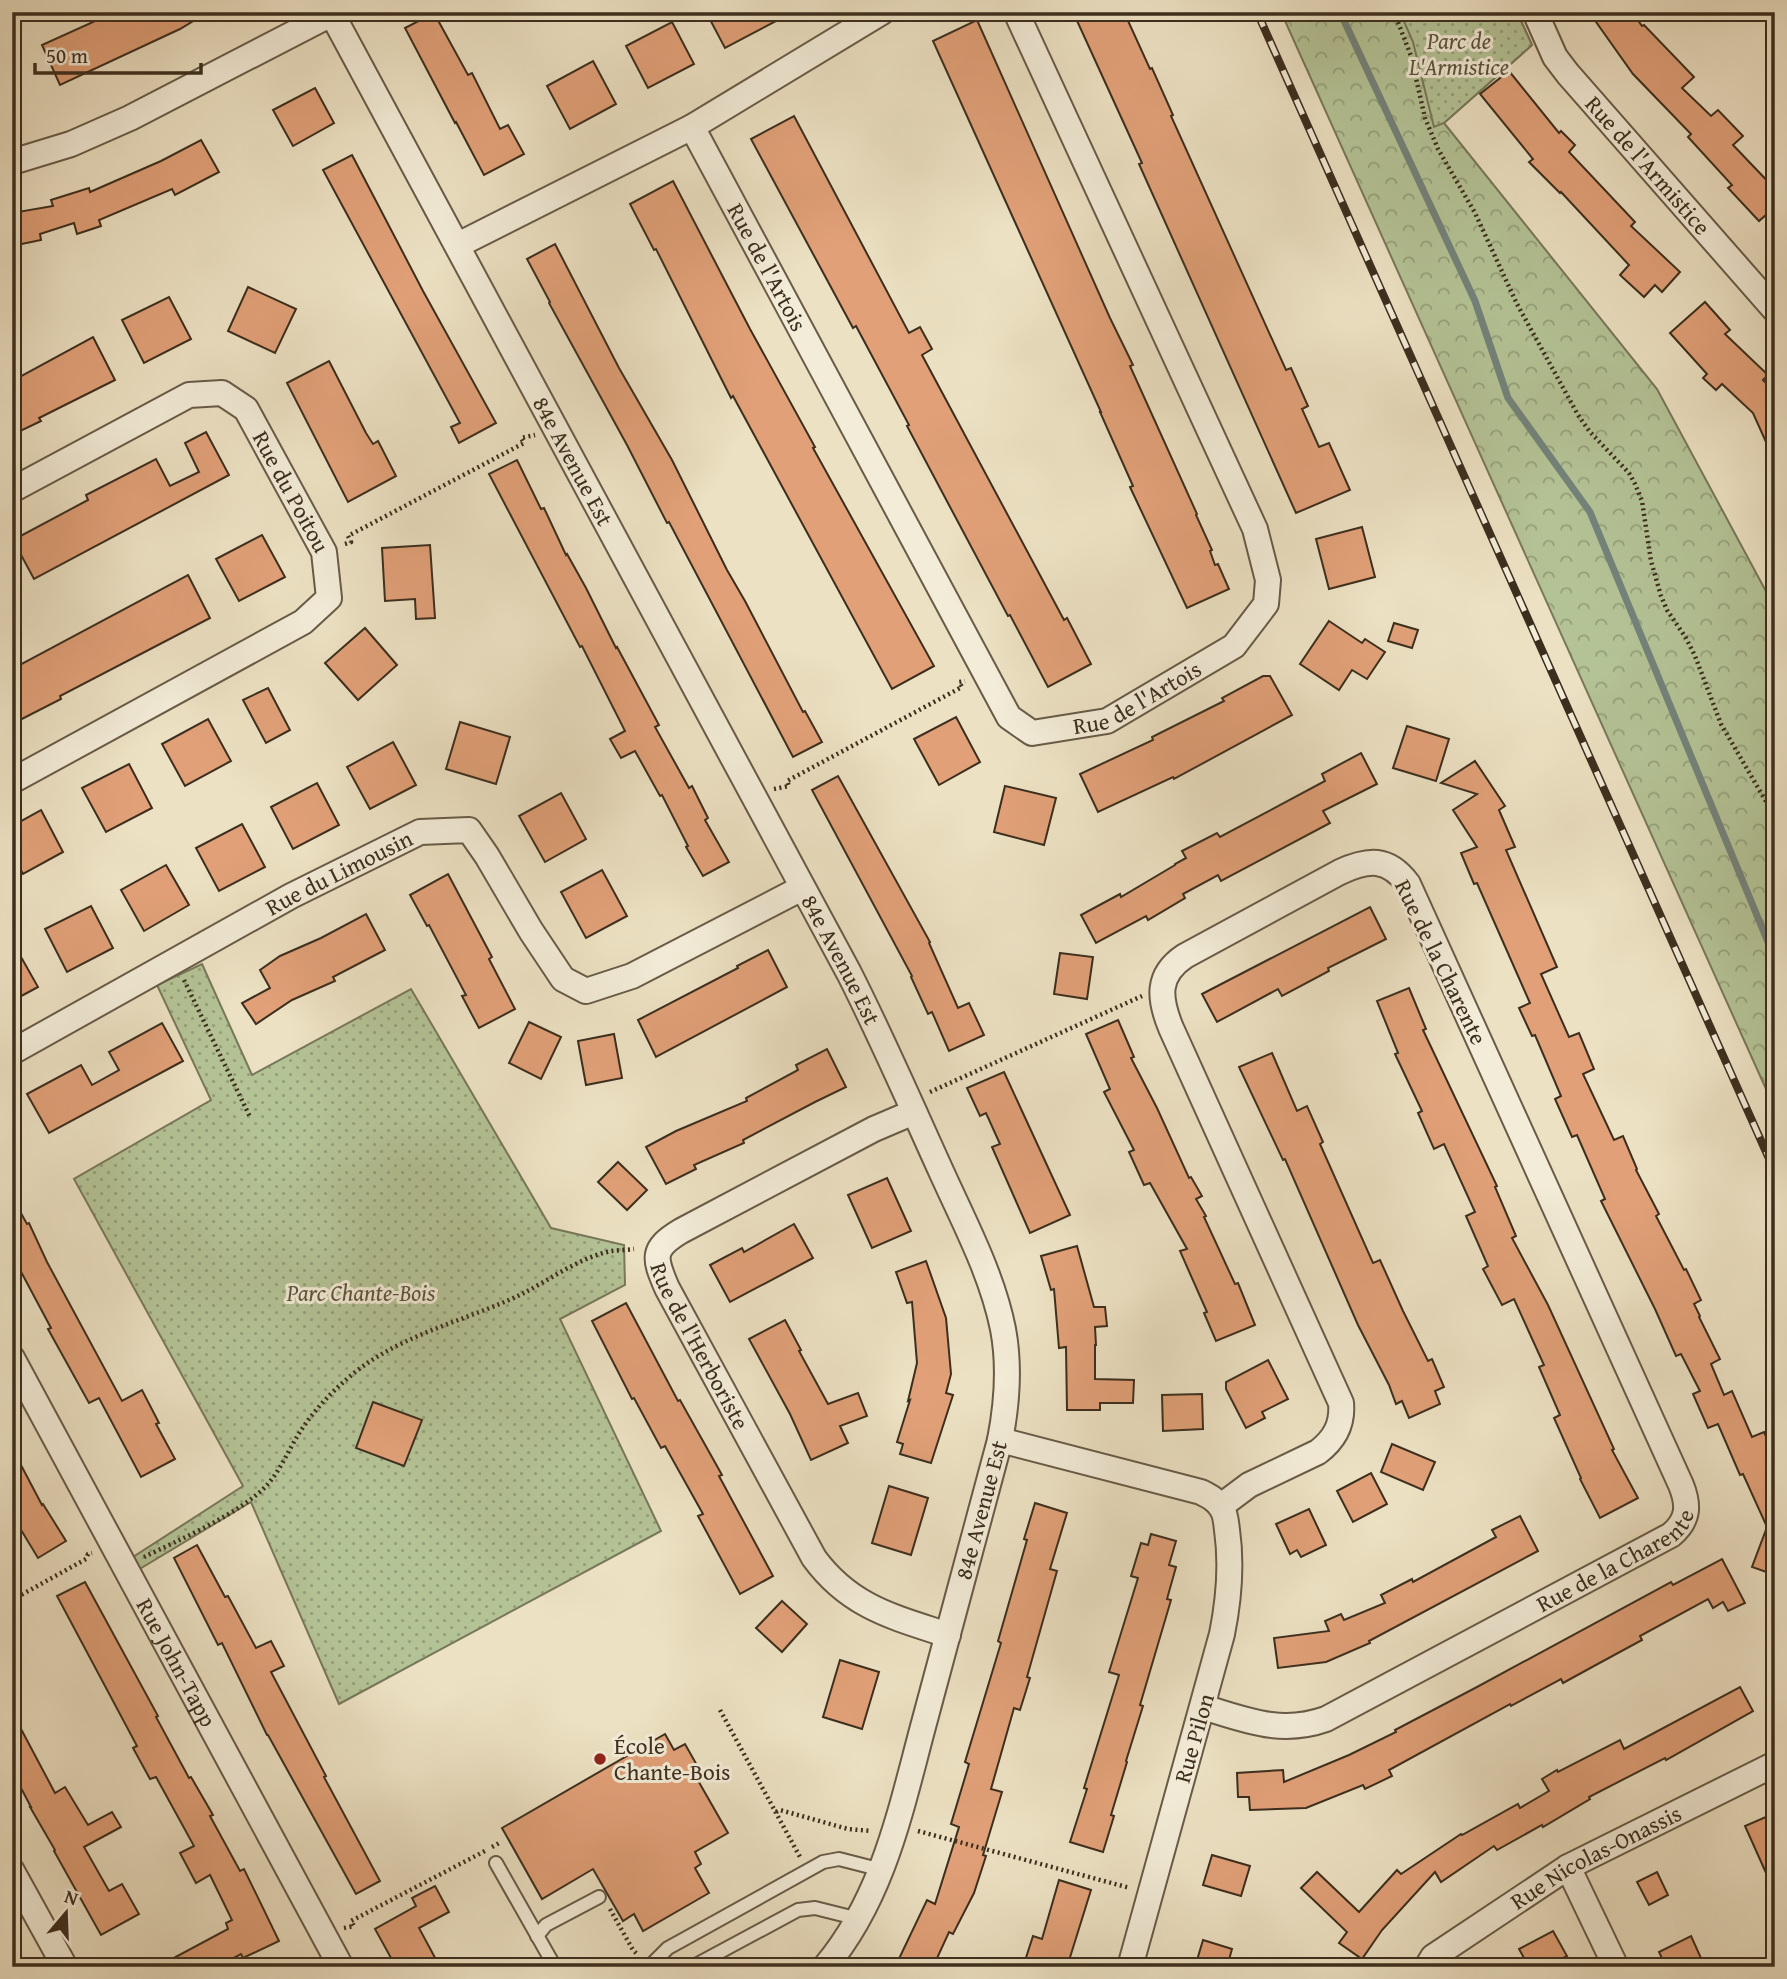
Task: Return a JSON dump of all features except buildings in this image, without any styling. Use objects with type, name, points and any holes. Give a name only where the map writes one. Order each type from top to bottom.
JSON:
[{"type":"street","points":[[458,245],[692,127],[883,12]]},
{"type":"street","name":"Rue de l'Artois","points":[[692,127],[1009,717],[1032,733],[1107,721],[1234,646],[1266,604],[1268,580],[1255,529],[1016,12]]},
{"type":"street","name":"Rue de l'Armistice","points":[[1535,12],[1555,57],[1567,74],[1775,310]]},
{"type":"street","points":[[12,162],[64,146],[121,122],[334,13]]},
{"type":"street","name":"84e Avenue Est","points":[[334,13],[802,888],[920,1102],[998,1311],[1007,1363],[1006,1398],[1000,1440],[882,1870],[859,1919],[825,1967]]},
{"type":"street","name":"Rue du Poitou","points":[[12,490],[188,395],[222,393],[246,409],[324,551],[329,598],[303,622],[12,780]]},
{"type":"street","name":"Rue du Limousin","points":[[12,1052],[291,896],[421,832],[469,830],[563,979],[586,991],[632,976],[802,888]]},
{"type":"street","name":"Rue de la Charente","points":[[1203,1707],[1262,1724],[1283,1727],[1305,1726],[1326,1719],[1671,1535],[1682,1524],[1688,1511],[1681,1485],[1408,884],[1396,871],[1383,864],[1368,862],[1353,866],[1185,956],[1170,969],[1163,984],[1162,1000],[1171,1028],[1341,1403],[1340,1421],[1335,1435],[1326,1446],[1249,1485],[1221,1506]]},
{"type":"street","name":"Rue de l'Herboriste","points":[[920,1102],[681,1231],[662,1245],[656,1258],[667,1288],[814,1558],[842,1588],[870,1607],[899,1620],[948,1635]]},
{"type":"street","name":"Rue John-Tapp","points":[[12,1358],[333,1964]]},
{"type":"street","points":[[1000,1440],[1191,1489],[1210,1496],[1221,1506]]},
{"type":"street","name":"Rue Pilon","points":[[1130,1967],[1222,1634],[1229,1591],[1229,1544],[1221,1506]]},
{"type":"street","name":"Rue Nicolas-Onassis","points":[[1427,1967],[1433,1957],[1568,1867],[1775,1764]]},
{"type":"street","points":[[1568,1867],[1616,1967]]},
{"type":"street","points":[[12,1871],[65,1967]]},
{"type":"lane","points":[[645,1962],[823,1863],[839,1859],[882,1870]]},
{"type":"lane","points":[[496,1863],[555,1967]]},
{"type":"lane","points":[[537,1936],[545,1925],[599,1897]]},
{"type":"lane","points":[[692,1967],[798,1910],[815,1908],[859,1919]]},
{"type":"path","points":[[1394,12],[1411,56],[1425,118],[1437,149],[1475,214],[1517,304],[1578,415],[1590,432],[1629,472],[1642,501],[1651,562],[1661,596],[1695,656],[1724,731],[1775,817]]},
{"type":"path","points":[[337,544],[351,542],[348,536],[524,443],[521,438],[536,435]]},
{"type":"path","points":[[772,789],[789,786],[786,781],[962,687],[959,682],[962,680],[972,682]]},
{"type":"path","points":[[174,961],[250,1117]]},
{"type":"path","points":[[920,1102],[1146,995]]},
{"type":"path","points":[[140,1559],[190,1534],[258,1493],[268,1484],[320,1404],[356,1371],[374,1359],[435,1327],[520,1294],[597,1255],[634,1250]]},
{"type":"path","points":[[12,1600],[86,1559],[88,1554],[100,1551]]},
{"type":"path","points":[[720,1710],[801,1859]]},
{"type":"path","points":[[776,1812],[780,1810],[848,1829],[875,1831]]},
{"type":"path","points":[[915,1830],[1130,1888]]},
{"type":"path","points":[[340,1928],[354,1926],[351,1921],[501,1842]]},
{"type":"path","points":[[609,1907],[633,1950],[645,1962]]},
{"type":"green space","points":[[1281,12],[1517,12],[1532,45],[1444,123],[1657,389],[1775,608],[1775,1109]]},
{"type":"green space","name":"Parc de L'Armistice","points":[[1400,12],[1517,12],[1532,45],[1444,123],[1434,127],[1413,42]]},
{"type":"green space","name":"Parc Chante-Bois","points":[[202,964],[252,1075],[411,989],[551,1228],[624,1245],[625,1285],[560,1319],[661,1531],[339,1704],[251,1502],[133,1573],[130,1559],[243,1486],[74,1179],[211,1100],[157,985]]},
{"type":"waterway","points":[[1340,12],[1475,301],[1508,398],[1590,512],[1775,959]]},
{"type":"railway","points":[[1257,12],[1775,1172]]},
{"type":"place","name":"École Chante-Bois","points":[[600,1759]]}]
